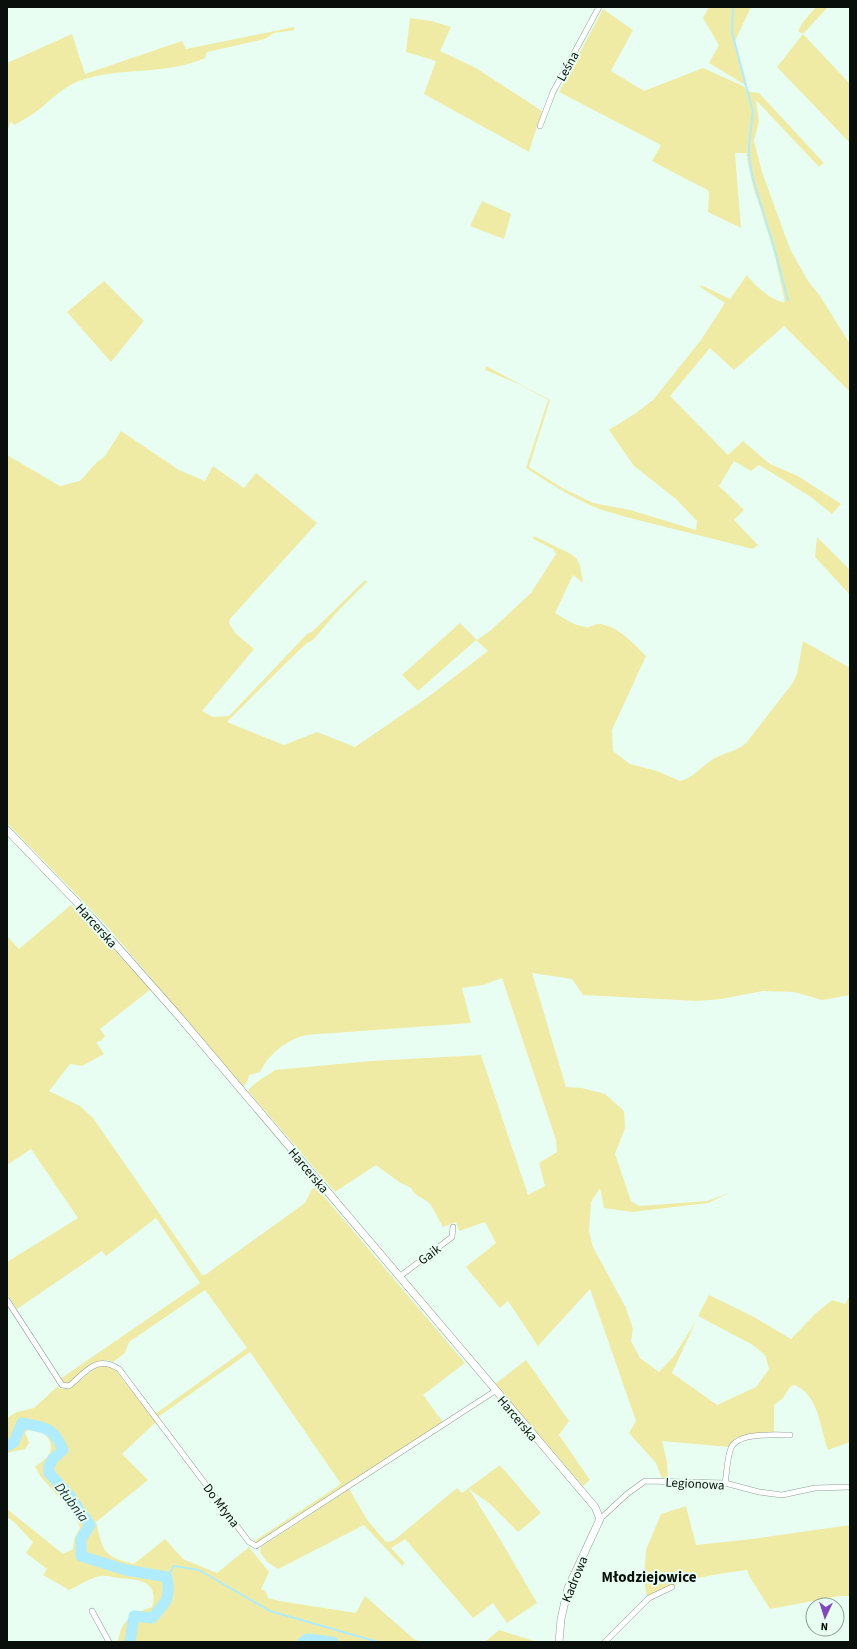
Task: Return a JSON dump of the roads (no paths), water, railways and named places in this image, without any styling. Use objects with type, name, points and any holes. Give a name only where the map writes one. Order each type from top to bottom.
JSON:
[{"type":"street","name":"Leśna","points":[[540,126],[552,92],[599,7]]},
{"type":"street","name":"Harcerska","points":[[7,830],[92,918],[176,1013],[594,1507],[600,1519]]},
{"type":"street","name":"Gaik","points":[[399,1277],[452,1237],[453,1227]]},
{"type":"street","name":"Do Młyna","points":[[7,1300],[62,1385],[69,1386],[97,1364],[106,1362],[119,1369],[249,1542],[256,1546],[495,1391]]},
{"type":"street","points":[[724,1482],[731,1448],[738,1440],[747,1437],[790,1435]]},
{"type":"street","name":"Legionowa","points":[[600,1519],[627,1494],[645,1481],[724,1482],[759,1492],[782,1495],[815,1488],[850,1487]]},
{"type":"street","name":"Kadrowa","points":[[559,1642],[561,1619],[568,1588],[600,1519]]},
{"type":"street","points":[[605,1642],[649,1598],[672,1587]]},
{"type":"street","points":[[92,1611],[109,1642]]},
{"type":"waterway","points":[[733,7],[732,32],[753,112],[749,145],[752,176],[773,244],[788,300]]},
{"type":"waterway","name":"Dłubnia","points":[[7,1446],[14,1442],[22,1423],[42,1427],[52,1432],[56,1436],[63,1450],[53,1459],[49,1466],[49,1473],[70,1496],[90,1525],[81,1539],[81,1556],[126,1570],[167,1577],[168,1595],[164,1604],[152,1618],[134,1616],[131,1642]]},
{"type":"waterway","points":[[167,1577],[174,1566],[199,1570],[270,1611],[378,1642]]},
{"type":"waterway","name":"Dłubnia","points":[[303,1642],[307,1639],[333,1642]]},
{"type":"district","name":"Młodziejowice","points":[[649,1577]]}]
